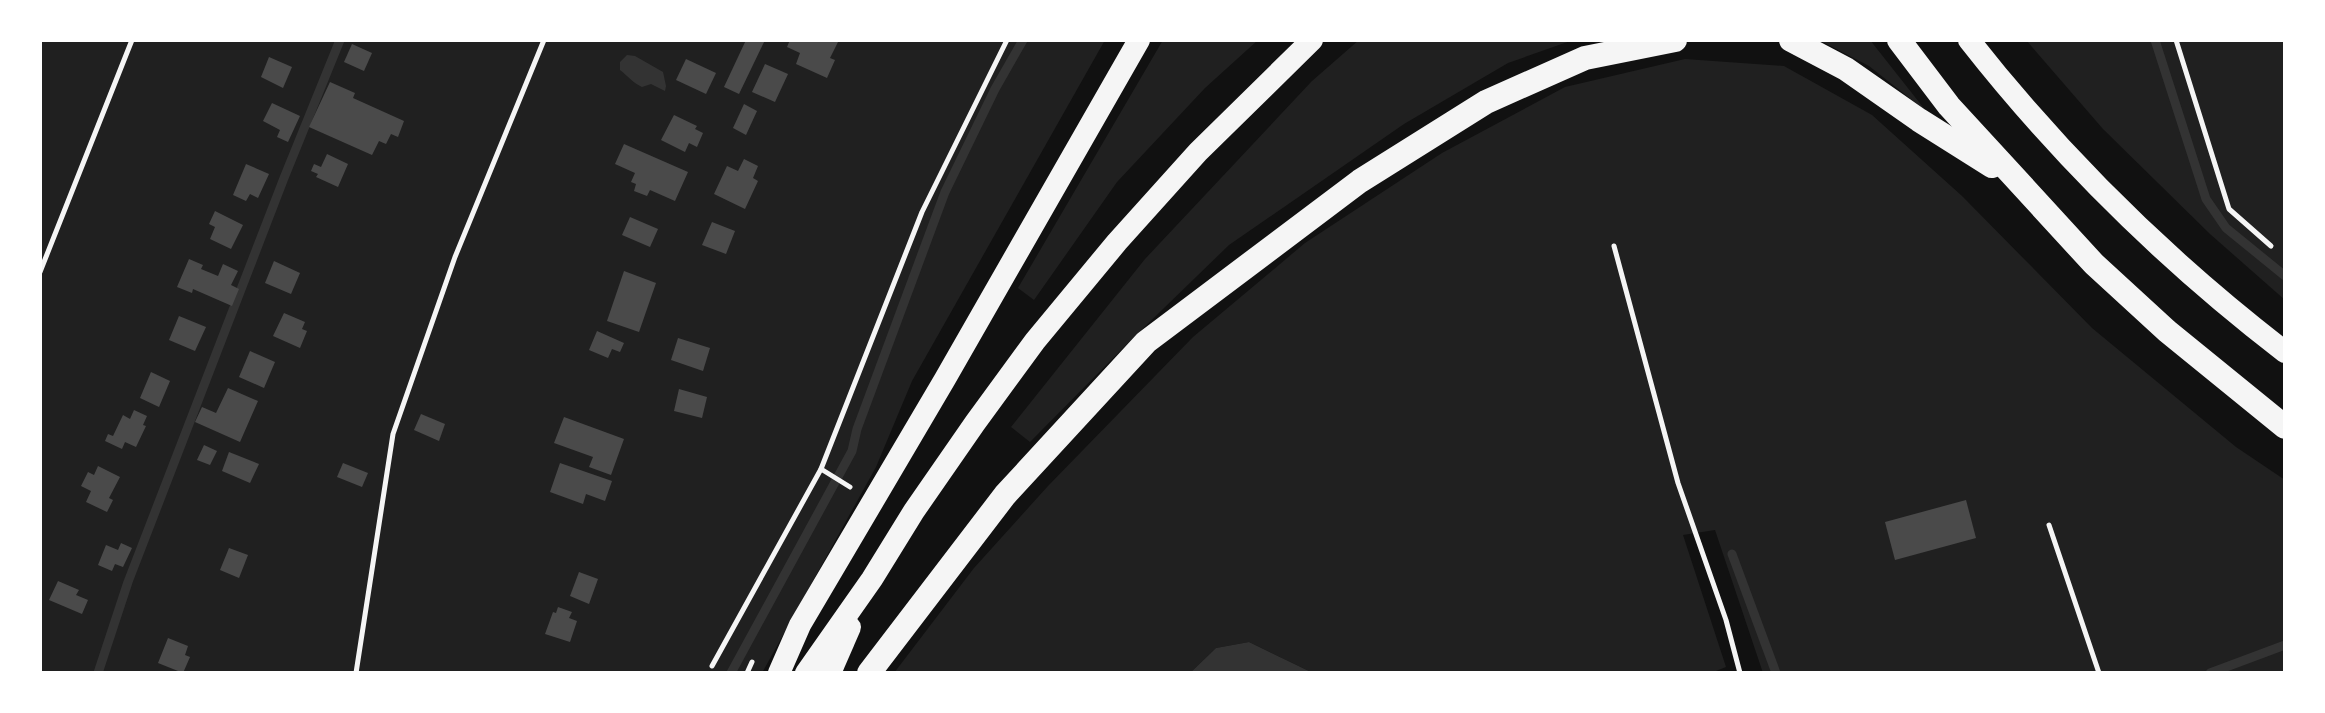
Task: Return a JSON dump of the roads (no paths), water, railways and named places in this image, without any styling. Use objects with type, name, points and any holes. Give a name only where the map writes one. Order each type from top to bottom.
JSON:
[{"type":"highway","points":[[779,673],[800,625],[1139,40]]},
{"type":"highway","points":[[806,673],[872,579],[931,486],[1044,330],[1198,152],[1312,40]]},
{"type":"highway","points":[[869,673],[1005,495],[1146,342],[1360,181],[1486,102],[1585,58],[1675,40]]},
{"type":"highway","points":[[1791,40],[1846,69],[1919,120],[2018,182]]},
{"type":"highway","points":[[1899,40],[1949,106],[2105,274],[2167,331],[2285,427]]},
{"type":"highway","points":[[1969,40],[2005,87],[2103,192],[2208,291],[2285,352]]},
{"type":"highway","points":[[830,673],[872,579]]},
{"type":"waterway","points":[[98,673],[128,582],[340,40]]},
{"type":"waterway","points":[[731,673],[852,451],[857,429],[945,192],[995,89],[1023,40]]},
{"type":"waterway","points":[[2155,40],[2206,199],[2226,228],[2285,276]]},
{"type":"waterway","points":[[1732,554],[1776,673]]},
{"type":"waterway","points":[[2210,673],[2285,645]]}]
